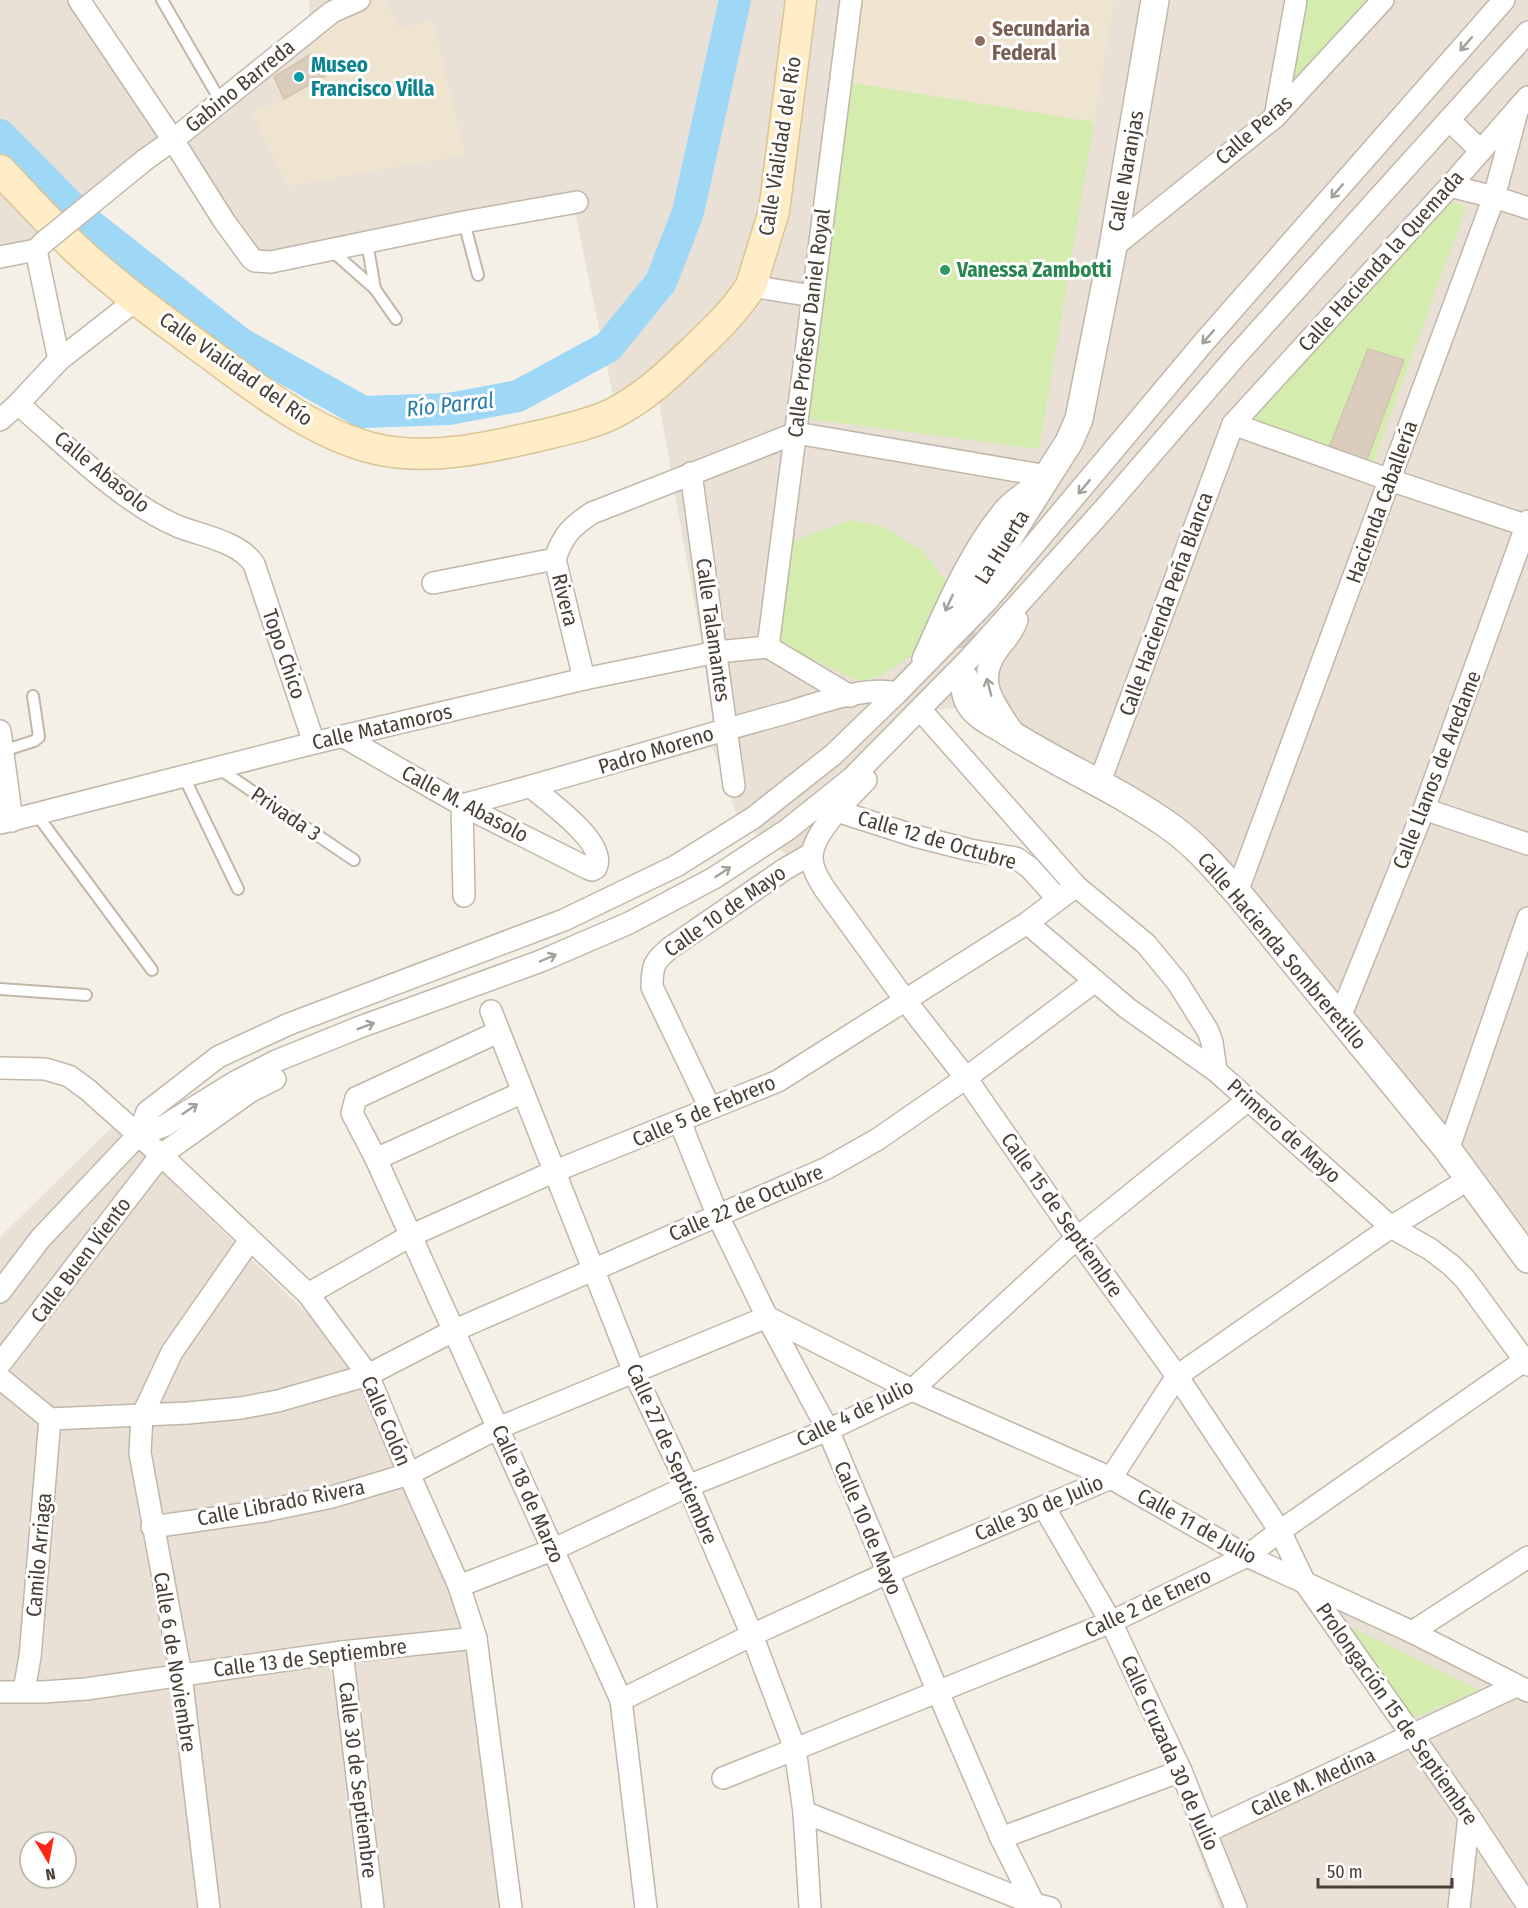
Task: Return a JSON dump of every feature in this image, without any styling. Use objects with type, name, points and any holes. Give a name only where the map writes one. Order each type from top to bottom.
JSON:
[{"type":"main road","name":"Calle Vialidad del Río","points":[[0,170],[74,246],[136,300],[259,390],[330,433],[376,449],[422,454],[466,450],[520,440],[583,425],[611,414],[649,392],[729,316],[751,286],[774,211],[801,0]]},
{"type":"street","points":[[79,0],[224,221],[251,258],[262,262],[577,202]]},
{"type":"street","name":"Gabino Barreda","points":[[40,246],[220,102],[332,6],[359,0]]},
{"type":"street","name":"Calle Profesor Daniel Royal","points":[[768,647],[851,0]]},
{"type":"street","name":"Calle Naranjas","points":[[1047,476],[1069,442],[1078,419],[1113,247],[1155,0]]},
{"type":"street","points":[[1275,117],[1296,0]]},
{"type":"street","name":"Calle Peras","points":[[1113,247],[1275,117],[1383,0]]},
{"type":"street","points":[[0,1292],[40,1239],[138,1134],[147,1112],[218,1057],[289,1024],[564,920],[676,866],[753,818],[834,753],[897,693],[987,601],[1204,342],[1504,0]]},
{"type":"street","points":[[138,1134],[164,1126],[237,1081],[276,1061],[360,1027],[541,961],[629,923],[714,878],[788,830],[852,778],[917,714],[1020,603],[1237,355],[1528,33]]},
{"type":"street","name":"Calle Hacienda la Quemada","points":[[1233,423],[1523,103]]},
{"type":"street","name":"Hacienda Caballería","points":[[1237,892],[1494,196],[1523,103]]},
{"type":"street","points":[[1449,120],[1481,151]]},
{"type":"street","points":[[1450,186],[1494,196],[1528,208]]},
{"type":"street","points":[[0,257],[40,246],[59,360]]},
{"type":"street","points":[[751,286],[813,296]]},
{"type":"street","points":[[0,420],[59,360],[136,300]]},
{"type":"street","name":"Calle Abasolo","points":[[18,404],[117,489],[147,511],[177,526],[242,552],[254,564]]},
{"type":"street","points":[[1233,423],[1390,480],[1527,524]]},
{"type":"street","name":"Calle Hacienda Peña Blanca","points":[[1099,784],[1233,423]]},
{"type":"street","points":[[692,473],[796,433],[1047,476]]},
{"type":"street","name":"Rivera","points":[[584,679],[555,560],[561,541],[573,526],[592,513],[692,473]]},
{"type":"street","name":"Calle Talamantes","points":[[692,473],[734,786]]},
{"type":"street","points":[[916,674],[954,592],[984,538],[1007,507],[1047,476]]},
{"type":"street","name":"La Huerta","points":[[961,621],[968,601],[1047,476]]},
{"type":"street","name":"Calle Llanos de Aredame","points":[[1340,1017],[1424,809],[1527,524]]},
{"type":"street","points":[[433,583],[555,560]]},
{"type":"street","name":"Topo Chico","points":[[254,564],[314,743]]},
{"type":"street","points":[[1016,738],[994,703],[986,676],[988,665],[1016,625],[1020,603]]},
{"type":"street","points":[[768,647],[850,696]]},
{"type":"street","name":"Calle Matamoros","points":[[6,822],[314,743],[584,679],[717,652],[768,647]]},
{"type":"street","name":"Calle Hacienda Sombreretillo","points":[[964,678],[966,694],[971,705],[981,716],[1173,829],[1202,854],[1237,892],[1448,1150],[1528,1258]]},
{"type":"street","name":"Padro Moreno","points":[[462,805],[850,696],[877,692],[897,693]]},
{"type":"street","name":"Primero de Mayo","points":[[837,811],[928,712],[1076,886],[1146,944],[1178,983],[1208,1031],[1212,1042],[1215,1071],[1391,1227],[1430,1249],[1451,1265],[1465,1279],[1527,1361]]},
{"type":"street","name":"Calle M. Abasolo","points":[[344,737],[462,805],[592,870],[598,864],[598,859],[577,824],[531,787]]},
{"type":"street","points":[[1,741],[6,822]]},
{"type":"street","points":[[462,805],[464,896]]},
{"type":"street","points":[[1424,809],[1528,844]]},
{"type":"street","points":[[811,854],[820,834],[837,811]]},
{"type":"street","name":"Calle 12 de Octubre","points":[[837,811],[915,836],[970,850],[1016,858],[1035,873],[1058,899]]},
{"type":"street","name":"Calle 15 de Septiembre","points":[[811,854],[815,873],[824,888],[905,1000],[966,1078],[1077,1238],[1177,1376],[1280,1531],[1305,1583]]},
{"type":"street","name":"Calle 10 de Mayo","points":[[710,1108],[652,987],[652,970],[658,957],[670,948],[785,869],[811,854]]},
{"type":"street","name":"Calle 5 de Febrero","points":[[308,1294],[410,1236],[553,1172],[778,1081],[1027,923],[1076,886]]},
{"type":"street","points":[[1448,1150],[1528,918]]},
{"type":"street","points":[[1027,923],[1127,1008],[1215,1071]]},
{"type":"street","name":"Calle 22 de Octubre","points":[[50,1419],[142,1416],[230,1409],[278,1401],[368,1376],[453,1331],[851,1156],[966,1078],[1095,981]]},
{"type":"street","name":"Calle 27 de Septiembre","points":[[491,1011],[634,1372],[688,1486],[752,1635],[795,1749],[804,1812],[810,1908]]},
{"type":"street","name":"Calle 18 de Marzo","points":[[498,1032],[356,1098],[352,1113],[376,1159],[621,1700],[646,1908]]},
{"type":"street","name":"Calle Colón","points":[[0,1068],[45,1069],[69,1076],[88,1090],[161,1155],[308,1294],[368,1376],[459,1586],[476,1638],[511,1908]]},
{"type":"street","name":"Calle Buen Viento","points":[[0,1364],[161,1155],[251,1091],[275,1079]]},
{"type":"street","points":[[376,1159],[523,1092]]},
{"type":"street","name":"Calle 4 de Julio","points":[[459,1586],[552,1550],[688,1486],[828,1430],[912,1390],[1077,1238],[1248,1100]]},
{"type":"street","name":"Calle 10 de Mayo","points":[[680,1122],[717,1214],[767,1317],[828,1430],[1001,1838],[1039,1907]]},
{"type":"street","name":"Calle 30 de Julio","points":[[621,1700],[752,1635],[887,1573],[1111,1478],[1177,1376],[1391,1227],[1469,1179]]},
{"type":"street","points":[[142,1416],[172,1352],[249,1240]]},
{"type":"street","name":"Calle Librado Rivera","points":[[152,1527],[264,1511],[332,1497],[409,1474],[498,1428],[767,1317]]},
{"type":"street","name":"Calle 11 de Julio","points":[[767,1317],[912,1390],[1111,1478],[1247,1556],[1412,1632],[1522,1689]]},
{"type":"street","name":"Calle 2 de Enero","points":[[723,1778],[1111,1622],[1247,1556],[1527,1361]]},
{"type":"street","points":[[0,1377],[50,1419]]},
{"type":"street","name":"Calle 6 de Noviembre","points":[[142,1416],[140,1453],[181,1675],[209,1908]]},
{"type":"street","name":"Camilo Arriaga","points":[[24,1690],[30,1657],[50,1419]]},
{"type":"street","name":"Calle Cruzada 30 de Julio","points":[[1044,1507],[1111,1622],[1181,1771],[1236,1908]]},
{"type":"street","points":[[1412,1632],[1528,1557]]},
{"type":"street","name":"Prolongación 15 de Septiembre","points":[[1305,1583],[1469,1816],[1528,1906]]},
{"type":"street","name":"Calle 13 de Septiembre","points":[[0,1692],[86,1689],[342,1652],[476,1638]]},
{"type":"street","name":"Calle 30 de Septiembre","points":[[342,1652],[373,1908]]},
{"type":"street","name":"Calle M. Medina","points":[[1206,1832],[1413,1736],[1522,1689]]},
{"type":"street","points":[[1001,1838],[1181,1771]]},
{"type":"street","points":[[804,1812],[1039,1907]]},
{"type":"street","points":[[1459,1908],[1469,1816]]},
{"type":"lane","points":[[162,0],[220,102]]},
{"type":"lane","points":[[464,222],[478,275]]},
{"type":"lane","points":[[367,242],[375,289]]},
{"type":"lane","points":[[331,249],[375,289],[396,319]]},
{"type":"lane","points":[[1,741],[34,741],[39,737],[33,696]]},
{"type":"lane","name":"Privada 3","points":[[218,768],[354,860]]},
{"type":"lane","points":[[184,777],[238,889]]},
{"type":"lane","points":[[37,815],[152,970]]},
{"type":"lane","points":[[0,989],[86,995]]},
{"type":"shaded area","points":[[0,0],[66,0],[168,139],[309,26],[309,0],[1528,0],[1528,1265],[1175,836],[1021,749],[956,708],[923,711],[830,807],[792,858],[740,823],[710,741],[714,731],[703,653],[657,391],[617,415],[573,202],[250,262],[168,140],[27,247],[0,253]]},
{"type":"shaded area","points":[[378,0],[384,0],[399,28],[433,20],[465,155],[288,186],[252,112],[284,99],[325,77],[305,39],[322,23]]},
{"type":"shaded area","name":"Secundaria Federal","points":[[859,0],[1114,0],[1094,122],[847,82]]},
{"type":"shaded area","points":[[114,1125],[319,1325],[352,1370],[468,1634],[503,1908],[0,1908],[0,1237]]},
{"type":"shaded area","points":[[1316,1596],[1528,1693],[1528,1908],[1220,1908],[1191,1831],[1403,1737]]},
{"type":"green space","points":[[1300,0],[1368,0],[1284,94]]},
{"type":"green space","name":"Vanessa Zambotti","points":[[846,82],[1094,122],[1039,449],[801,418]]},
{"type":"green space","points":[[1442,197],[1466,207],[1372,465],[1250,417]]},
{"type":"green space","points":[[849,520],[883,526],[924,552],[952,589],[934,641],[880,676],[859,681],[775,642],[792,542]]},
{"type":"green space","points":[[1347,1625],[1479,1690],[1410,1720]]},
{"type":"building","name":"Museo Francisco Villa","points":[[311,54],[325,76],[284,99],[274,77]]},
{"type":"building","points":[[1368,349],[1404,360],[1366,462],[1329,448]]},
{"type":"waterway","name":"Río Parral","points":[[0,135],[85,221],[240,343],[363,412],[449,409],[518,396],[608,347],[661,282],[688,212],[735,0]]},
{"type":"tunnel","points":[[961,621],[964,678]]},
{"type":"place","name":"Secundaria Federal","points":[[980,41]]},
{"type":"place","name":"Museo Francisco Villa","points":[[299,77]]},
{"type":"place","name":"Vanessa Zambotti","points":[[945,270]]}]
